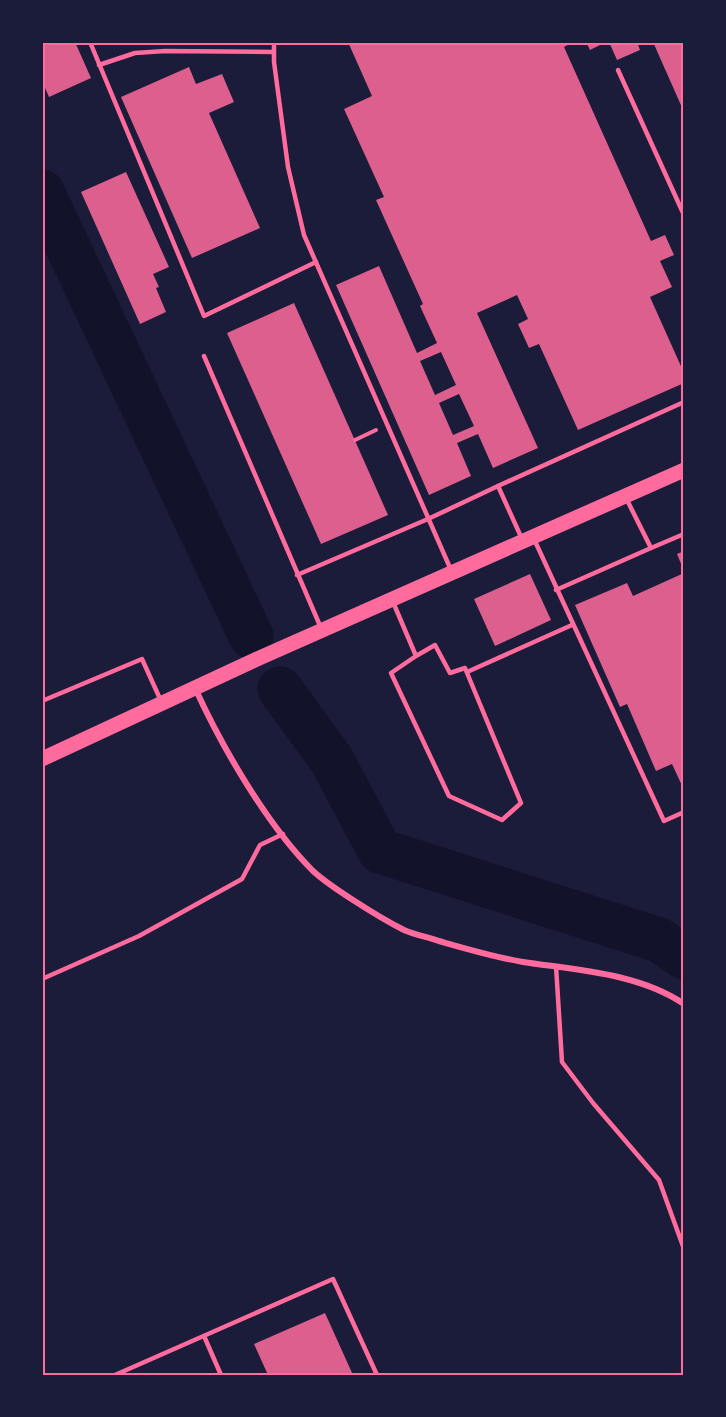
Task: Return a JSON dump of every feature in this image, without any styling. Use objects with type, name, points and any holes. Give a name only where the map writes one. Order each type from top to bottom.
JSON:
[{"type":"main road","points":[[42,759],[195,687],[684,470]]},
{"type":"street","points":[[195,687],[212,725],[258,800],[283,834],[314,872],[382,919],[407,931],[488,955],[630,981],[656,989],[684,1004]]},
{"type":"lane","points":[[90,42],[204,316],[316,262]]},
{"type":"lane","points":[[274,42],[274,62],[288,167],[304,235],[452,573]]},
{"type":"lane","points":[[99,64],[135,53],[274,52]]},
{"type":"lane","points":[[618,70],[684,214]]},
{"type":"lane","points":[[204,356],[322,630]]},
{"type":"lane","points":[[297,575],[428,519],[684,402]]},
{"type":"lane","points":[[498,486],[556,590],[664,821],[684,812]]},
{"type":"lane","points":[[625,496],[651,548]]},
{"type":"lane","points":[[556,590],[684,534]]},
{"type":"lane","points":[[392,600],[416,656]]},
{"type":"lane","points":[[467,672],[572,625]]},
{"type":"lane","points":[[435,645],[450,673],[465,668],[521,803],[502,820],[449,796],[391,673],[416,656],[435,645]]},
{"type":"lane","points":[[42,701],[142,659],[162,703]]},
{"type":"lane","points":[[42,979],[139,936],[242,879],[260,845],[283,834]]},
{"type":"lane","points":[[556,966],[562,1062],[659,1180],[684,1249]]},
{"type":"lane","points":[[115,1375],[333,1280],[377,1375]]},
{"type":"lane","points":[[204,1336],[221,1375]]},
{"type":"path","points":[[355,440],[388,424]]},
{"type":"building","points":[[42,42],[75,42],[91,78],[49,97],[42,81]]},
{"type":"building","points":[[348,42],[573,42],[564,47],[651,241],[665,235],[674,255],[660,261],[672,287],[650,297],[684,373],[684,383],[578,430],[539,344],[529,348],[518,324],[528,319],[517,295],[477,313],[538,448],[493,468],[478,434],[457,443],[471,476],[429,495],[336,285],[379,266],[417,353],[437,343],[420,306],[423,304],[376,200],[384,197],[344,109],[372,96]],"holes":[[[441,352],[456,385],[435,395],[420,361]],[[459,394],[474,426],[453,435],[439,403]]]},
{"type":"building","points":[[586,42],[606,42],[590,50]]},
{"type":"building","points":[[609,42],[637,42],[640,50],[617,60]]},
{"type":"building","points":[[653,42],[684,42],[684,112]]},
{"type":"building","points":[[189,67],[196,84],[222,74],[234,102],[209,113],[260,228],[192,258],[121,97]]},
{"type":"building","points":[[126,172],[169,267],[153,274],[166,312],[140,324],[81,192]]},
{"type":"building","points":[[294,303],[388,515],[321,544],[227,333]]},
{"type":"building","points":[[684,551],[684,571],[677,554]]},
{"type":"building","points":[[684,573],[684,790],[672,764],[656,771],[627,704],[620,707],[575,605],[627,583],[633,596]]},
{"type":"building","points":[[530,574],[551,620],[495,646],[474,599]]},
{"type":"building","points":[[325,1313],[353,1375],[268,1375],[254,1344]]},
{"type":"waterway","points":[[42,192],[251,636]]},
{"type":"waterway","points":[[280,689],[331,759],[380,851],[659,940],[684,957]]}]
